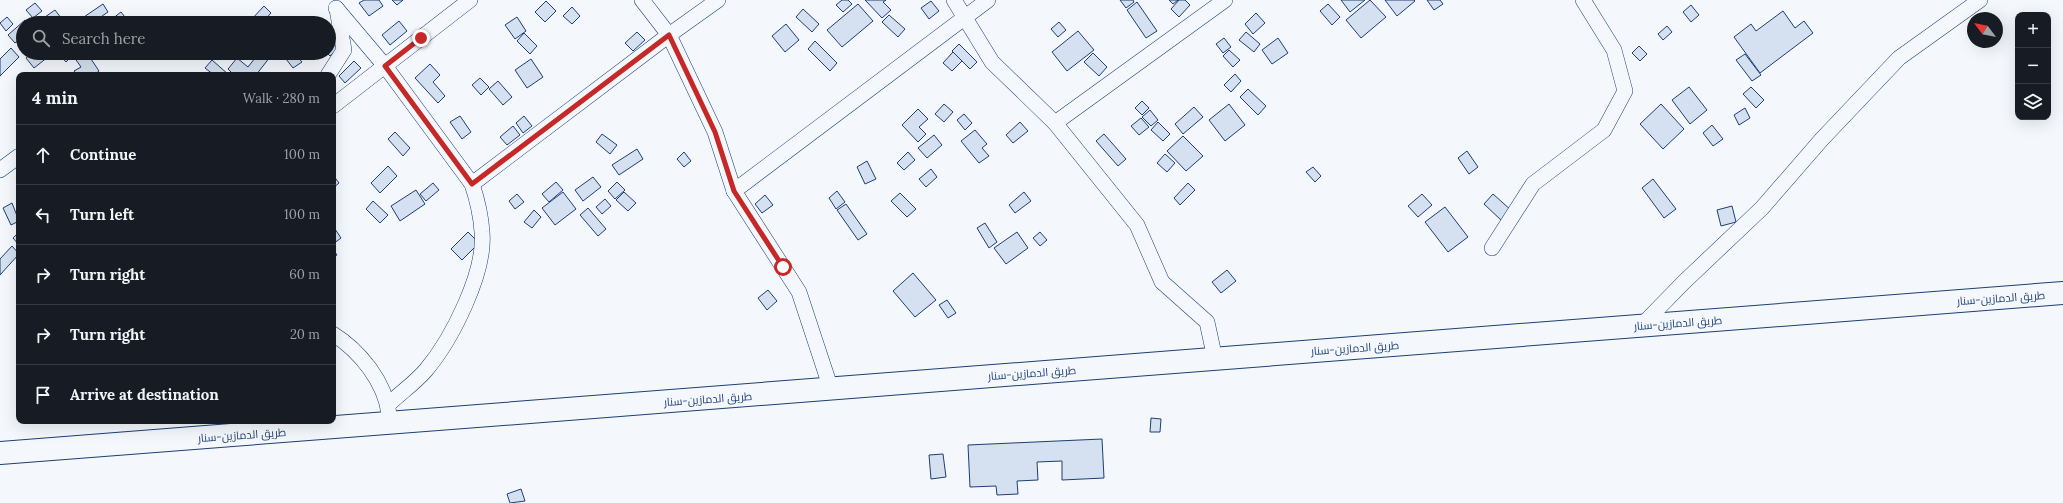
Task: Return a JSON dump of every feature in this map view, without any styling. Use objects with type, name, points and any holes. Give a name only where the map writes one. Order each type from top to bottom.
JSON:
[{"type":"highway","name":"طريق الدمازين-سنار","points":[[336,419],[389,414],[830,389],[2063,293]]},
{"type":"highway","name":"طريق الدمازين-سنار","points":[[0,454],[292,424]]},
{"type":"street","points":[[336,104],[470,0]]},
{"type":"street","points":[[642,0],[669,35],[715,132],[734,191],[799,292],[830,389]]},
{"type":"street","points":[[472,184],[669,35],[718,0]]},
{"type":"street","points":[[954,0],[964,19],[992,62],[1055,123],[1137,225],[1162,282],[1207,322],[1215,359]]},
{"type":"street","points":[[734,191],[988,0]]},
{"type":"street","points":[[1055,123],[1224,0]]},
{"type":"street","points":[[1492,248],[1534,184],[1604,130],[1625,90],[1614,50],[1583,0]]},
{"type":"street","points":[[1642,325],[1684,282],[1762,208],[1822,139],[1899,58],[1980,0]]},
{"type":"street","points":[[335,4],[385,66],[472,184],[477,199],[482,233],[478,272],[452,332],[426,370],[389,414],[368,364],[336,337]]},
{"type":"street","points":[[330,72],[344,50],[335,4]]},
{"type":"street","points":[[0,170],[16,158]]},
{"type":"building","points":[[364,0],[379,0],[383,6],[369,16],[359,3]]},
{"type":"building","points":[[392,0],[403,0],[397,5]]},
{"type":"building","points":[[842,0],[848,0],[852,4],[843,12],[836,5]]},
{"type":"building","points":[[865,0],[886,0],[883,2],[891,10],[882,18]]},
{"type":"building","points":[[1120,0],[1133,0],[1134,2],[1126,8]]},
{"type":"building","points":[[1169,0],[1178,0],[1173,4]]},
{"type":"building","points":[[1179,0],[1185,0],[1190,5],[1179,17],[1171,9]]},
{"type":"building","points":[[1341,0],[1365,0],[1350,12]]},
{"type":"building","points":[[1370,0],[1386,17],[1361,38],[1346,20]]},
{"type":"building","points":[[1385,0],[1414,0],[1415,1],[1397,16]]},
{"type":"building","points":[[1427,0],[1440,0],[1443,4],[1434,10]]},
{"type":"building","points":[[546,1],[556,11],[545,22],[535,12]]},
{"type":"building","points":[[931,1],[939,11],[929,19],[921,8]]},
{"type":"building","points":[[1137,2],[1157,31],[1146,38],[1127,10]]},
{"type":"building","points":[[35,3],[42,11],[36,16],[31,16],[26,10]]},
{"type":"building","points":[[103,4],[108,12],[102,16],[85,16]]},
{"type":"building","points":[[858,4],[873,21],[842,47],[827,30]]},
{"type":"building","points":[[1328,4],[1340,17],[1332,25],[1320,11]]},
{"type":"building","points":[[1691,5],[1699,15],[1691,22],[1683,12]]},
{"type":"building","points":[[264,6],[271,13],[268,16],[255,16]]},
{"type":"building","points":[[572,7],[580,16],[572,24],[563,16]]},
{"type":"building","points":[[803,9],[819,24],[812,32],[796,17]]},
{"type":"building","points":[[55,10],[60,16],[46,16]]},
{"type":"building","points":[[1783,11],[1795,28],[1804,21],[1813,33],[1760,73],[1734,37],[1751,24],[1756,31]]},
{"type":"building","points":[[121,12],[124,16],[116,16]]},
{"type":"building","points":[[1256,13],[1265,23],[1253,34],[1245,24]]},
{"type":"building","points":[[889,15],[905,29],[898,37],[882,22]]},
{"type":"building","points":[[7,17],[13,24],[6,31],[0,23]]},
{"type":"building","points":[[517,17],[526,31],[515,39],[505,25]]},
{"type":"building","points":[[399,21],[407,31],[390,45],[382,35]]},
{"type":"building","points":[[1059,22],[1066,30],[1058,37],[1051,29]]},
{"type":"building","points":[[786,24],[799,40],[785,52],[772,36]]},
{"type":"building","points":[[1667,26],[1672,32],[1663,40],[1658,34]]},
{"type":"building","points":[[16,28],[16,42],[15,43],[8,35]]},
{"type":"building","points":[[1078,31],[1094,50],[1067,71],[1052,52]]},
{"type":"building","points":[[637,32],[645,40],[633,51],[625,43]]},
{"type":"building","points":[[1246,32],[1260,44],[1254,52],[1239,40]]},
{"type":"building","points":[[524,33],[537,46],[530,54],[517,41]]},
{"type":"building","points":[[1224,38],[1231,47],[1223,53],[1216,44]]},
{"type":"building","points":[[1278,38],[1288,53],[1272,64],[1262,50]]},
{"type":"building","points":[[815,41],[837,63],[830,71],[808,49]]},
{"type":"building","points":[[959,44],[977,62],[970,69],[952,51]]},
{"type":"building","points":[[1639,46],[1647,54],[1640,61],[1632,53]]},
{"type":"building","points":[[11,48],[16,54],[16,60],[0,76],[0,59]]},
{"type":"building","points":[[1229,50],[1240,60],[1233,67],[1223,56]]},
{"type":"building","points":[[953,52],[962,61],[952,71],[943,63]]},
{"type":"building","points":[[1093,53],[1107,67],[1099,76],[1084,62]]},
{"type":"building","points":[[1745,54],[1761,75],[1752,81],[1736,60]]},
{"type":"building","points":[[531,59],[543,77],[527,88],[515,70]]},
{"type":"building","points":[[28,60],[44,60],[34,68]]},
{"type":"building","points":[[76,60],[92,60],[99,71],[74,71],[81,67]]},
{"type":"building","points":[[212,60],[226,72],[210,72],[205,68]]},
{"type":"building","points":[[235,60],[239,60],[248,67],[254,60],[268,60],[258,72],[231,72],[228,69]]},
{"type":"building","points":[[287,60],[300,60],[302,62],[293,68]]},
{"type":"building","points":[[354,61],[361,68],[345,83],[339,76]]},
{"type":"building","points":[[430,64],[440,75],[433,82],[445,96],[438,103],[415,78]]},
{"type":"building","points":[[1235,74],[1241,81],[1231,92],[1224,85]]},
{"type":"building","points":[[480,78],[489,87],[481,95],[472,85]]},
{"type":"building","points":[[498,81],[512,97],[503,105],[489,89]]},
{"type":"building","points":[[1689,87],[1707,110],[1690,124],[1672,100]]},
{"type":"building","points":[[1751,87],[1764,100],[1756,108],[1743,94]]},
{"type":"building","points":[[1248,89],[1266,106],[1258,115],[1240,97]]},
{"type":"building","points":[[1142,101],[1149,108],[1142,115],[1135,108]]},
{"type":"building","points":[[944,104],[953,112],[944,122],[935,114]]},
{"type":"building","points":[[1229,104],[1245,125],[1225,141],[1209,120]]},
{"type":"building","points":[[1661,104],[1684,129],[1663,149],[1640,124]]},
{"type":"building","points":[[1194,107],[1203,117],[1183,134],[1175,124]]},
{"type":"building","points":[[1745,108],[1750,118],[1739,125],[1734,115]]},
{"type":"building","points":[[918,109],[928,119],[919,127],[926,134],[918,142],[902,125]]},
{"type":"building","points":[[1150,110],[1158,120],[1151,126],[1142,117]]},
{"type":"building","points":[[964,114],[972,123],[965,130],[957,120]]},
{"type":"building","points":[[460,116],[471,132],[462,139],[450,122]]},
{"type":"building","points":[[524,116],[532,126],[523,133],[516,123]]},
{"type":"building","points":[[1141,118],[1149,127],[1139,135],[1131,126]]},
{"type":"building","points":[[1020,122],[1028,131],[1013,143],[1006,135]]},
{"type":"building","points":[[1158,122],[1170,134],[1163,141],[1151,130]]},
{"type":"building","points":[[1712,125],[1723,139],[1713,146],[1703,133]]},
{"type":"building","points":[[513,126],[520,135],[507,145],[500,137]]},
{"type":"building","points":[[975,130],[987,144],[982,148],[989,156],[979,163],[961,141]]},
{"type":"building","points":[[395,132],[410,148],[403,156],[388,139]]},
{"type":"building","points":[[602,134],[617,145],[610,154],[596,142]]},
{"type":"building","points":[[1104,134],[1126,159],[1118,166],[1096,141]]},
{"type":"building","points":[[934,135],[942,145],[927,158],[918,148]]},
{"type":"building","points":[[1183,136],[1203,156],[1186,171],[1167,151]]},
{"type":"building","points":[[637,149],[643,159],[619,175],[612,165]]},
{"type":"building","points":[[1467,151],[1478,167],[1469,174],[1458,158]]},
{"type":"building","points":[[684,152],[691,161],[684,167],[677,159]]},
{"type":"building","points":[[908,152],[915,160],[904,170],[897,163]]},
{"type":"building","points":[[1165,154],[1175,163],[1167,172],[1157,163]]},
{"type":"building","points":[[867,161],[876,179],[865,184],[857,167]]},
{"type":"building","points":[[388,166],[397,176],[380,193],[371,183]]},
{"type":"building","points":[[1313,167],[1321,176],[1315,182],[1306,172]]},
{"type":"building","points":[[931,169],[937,177],[926,187],[919,179]]},
{"type":"building","points":[[593,177],[601,187],[583,201],[575,190]]},
{"type":"building","points":[[1653,179],[1676,209],[1664,218],[1642,188]]},
{"type":"building","points":[[556,182],[563,190],[549,202],[542,194]]},
{"type":"building","points":[[617,182],[625,190],[615,199],[608,191]]},
{"type":"building","points":[[433,183],[439,190],[426,201],[420,194]]},
{"type":"building","points":[[1188,183],[1195,190],[1180,205],[1174,198]]},
{"type":"building","points":[[416,190],[425,204],[400,221],[391,206]]},
{"type":"building","points":[[837,191],[845,202],[836,209],[829,198]]},
{"type":"building","points":[[563,192],[576,209],[555,225],[542,208]]},
{"type":"building","points":[[624,192],[636,203],[628,211],[616,200]]},
{"type":"building","points":[[1024,192],[1031,201],[1015,213],[1009,205]]},
{"type":"building","points":[[900,193],[916,209],[907,217],[891,201]]},
{"type":"building","points":[[517,194],[524,202],[515,209],[509,201]]},
{"type":"building","points":[[1422,194],[1432,205],[1418,217],[1408,206]]},
{"type":"building","points":[[1493,194],[1512,211],[1502,221],[1484,204]]},
{"type":"building","points":[[765,195],[773,205],[762,213],[755,204]]},
{"type":"building","points":[[605,199],[611,206],[602,214],[596,207]]},
{"type":"building","points":[[373,201],[388,215],[380,223],[366,209]]},
{"type":"building","points":[[12,203],[16,213],[16,222],[11,225],[3,208]]},
{"type":"building","points":[[846,204],[867,234],[858,240],[837,210]]},
{"type":"building","points":[[1732,206],[1736,222],[1721,226],[1717,210]]},
{"type":"building","points":[[1445,207],[1468,237],[1448,252],[1425,222]]},
{"type":"building","points":[[588,208],[606,229],[598,236],[580,215]]},
{"type":"building","points":[[534,210],[541,217],[532,228],[524,222]]},
{"type":"building","points":[[985,223],[997,242],[989,248],[977,228]]},
{"type":"building","points":[[336,230],[341,238],[336,242]]},
{"type":"building","points":[[468,232],[479,243],[462,260],[451,249]]},
{"type":"building","points":[[1017,232],[1028,248],[1006,264],[994,248]]},
{"type":"building","points":[[1040,232],[1047,240],[1040,246],[1033,238]]},
{"type":"building","points":[[12,246],[16,251],[16,257],[0,275],[0,259]]},
{"type":"building","points":[[1227,270],[1236,281],[1221,293],[1212,282]]},
{"type":"building","points":[[913,273],[936,300],[915,317],[893,291]]},
{"type":"building","points":[[768,290],[777,301],[767,310],[758,298]]},
{"type":"building","points":[[947,300],[956,313],[948,318],[939,305]]},
{"type":"building","points":[[1151,418],[1161,419],[1160,432],[1150,432]]},
{"type":"building","points":[[1102,439],[1104,478],[1062,480],[1062,461],[1037,462],[1038,480],[1017,481],[1018,494],[997,495],[996,486],[970,487],[968,445]]},
{"type":"building","points":[[943,454],[946,477],[931,479],[929,455]]},
{"type":"building","points":[[521,489],[525,501],[510,503],[507,494]]},
{"type":"route","points":[[421,38],[385,66],[472,184],[669,35],[715,132],[734,191],[783,267]]}]
